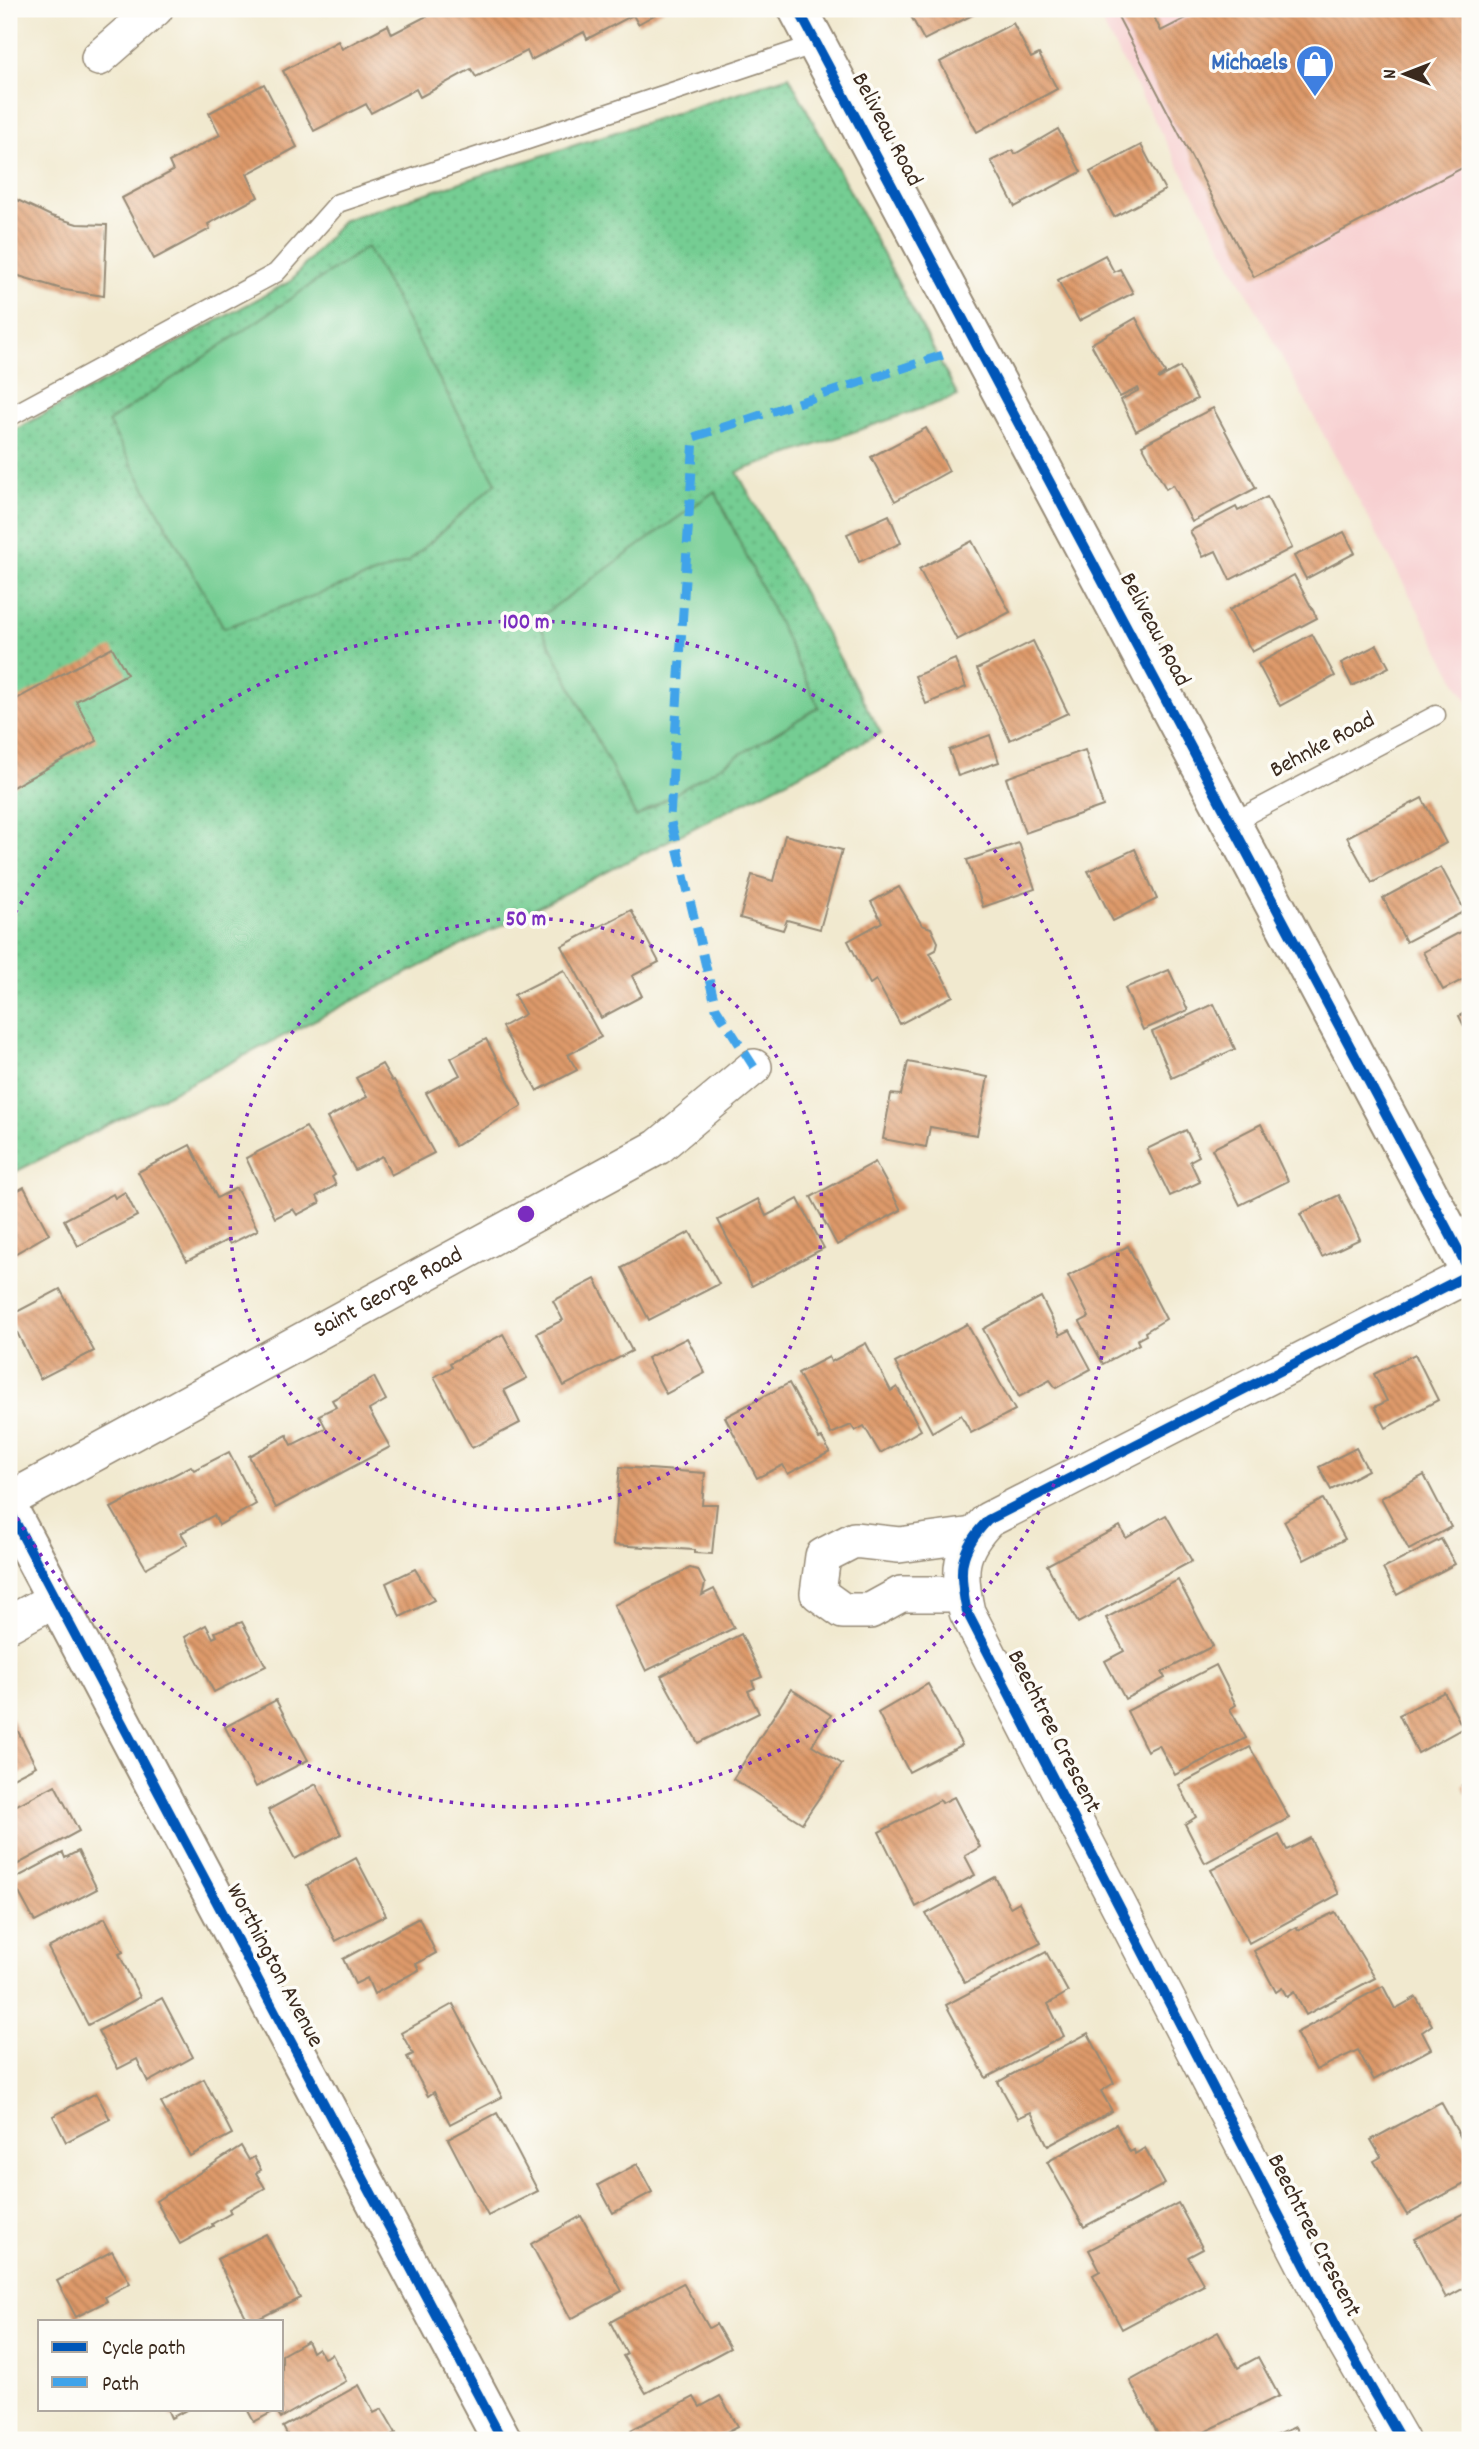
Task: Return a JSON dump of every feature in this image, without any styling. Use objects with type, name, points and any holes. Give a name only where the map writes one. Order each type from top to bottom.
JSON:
[{"type":"street","points":[[99,58],[155,9]]},
{"type":"street","name":"Beliveau Road","points":[[798,9],[1233,822],[1470,1273]]},
{"type":"street","name":"Saint George Road","points":[[9,1500],[658,1147],[754,1067]]},
{"type":"street","points":[[963,1594],[901,1594],[870,1611],[843,1611],[818,1593],[823,1556],[854,1540],[899,1545],[973,1535],[988,1520],[1470,1273]]},
{"type":"street","name":"Worthington Avenue","points":[[9,1510],[502,2440]]},
{"type":"street","name":"Beechtree Crescent","points":[[973,1535],[963,1555],[960,1579],[967,1612],[1344,2341],[1401,2440]]},
{"type":"street","points":[[9,1624],[55,1599]]},
{"type":"lane","points":[[9,417],[276,273],[338,203],[816,44]]},
{"type":"lane","name":"Behnke Road","points":[[1233,822],[1436,715]]},
{"type":"shaded area","points":[[1470,9],[1470,707],[1095,10]]},
{"type":"green space","points":[[789,76],[958,396],[737,472],[881,733],[9,1175],[9,433],[291,281],[343,220]]},
{"type":"green space","points":[[367,247],[496,483],[408,562],[224,628],[108,422]]},
{"type":"green space","points":[[715,491],[819,707],[636,817],[537,619]]},
{"type":"building","points":[[440,9],[445,9],[448,15],[459,9],[665,9],[638,24],[633,15],[587,39],[584,32],[531,60],[527,51],[476,77],[471,69],[420,97],[416,89],[371,113],[366,104],[314,131],[283,71],[338,41],[342,49],[388,25],[392,34]]},
{"type":"building","points":[[907,9],[984,9],[924,40]]},
{"type":"building","name":"Michaels","points":[[1114,9],[1150,9],[1161,31],[1204,9],[1470,9],[1470,164],[1254,277]]},
{"type":"building","points":[[1013,23],[1031,58],[1039,54],[1057,89],[977,132],[940,62]]},
{"type":"building","points":[[264,84],[297,147],[247,174],[258,197],[208,224],[210,229],[154,259],[122,198],[173,171],[169,162],[220,135],[209,113]]},
{"type":"building","points":[[1058,129],[1081,172],[1015,207],[991,161],[1013,150],[1015,154]]},
{"type":"building","points":[[1141,145],[1165,190],[1114,217],[1090,172]]},
{"type":"building","points":[[9,196],[51,216],[77,224],[107,225],[104,296],[65,290],[9,273]]},
{"type":"building","points":[[1105,255],[1114,272],[1120,269],[1133,293],[1079,321],[1058,280]]},
{"type":"building","points":[[1136,318],[1165,373],[1158,379],[1180,367],[1197,399],[1136,431],[1121,400],[1139,390],[1138,388],[1120,397],[1091,344]]},
{"type":"building","points":[[1213,408],[1256,488],[1192,522],[1173,485],[1166,489],[1142,445]]},
{"type":"building","points":[[926,428],[949,471],[895,501],[871,457]]},
{"type":"building","points":[[1267,497],[1292,548],[1230,580],[1216,551],[1203,557],[1190,531],[1236,507],[1238,511]]},
{"type":"building","points":[[889,515],[901,543],[859,562],[847,534]]},
{"type":"building","points":[[1344,532],[1355,553],[1306,579],[1294,556]]},
{"type":"building","points":[[972,541],[1010,612],[957,640],[919,569]]},
{"type":"building","points":[[1294,575],[1317,618],[1252,652],[1229,610]]},
{"type":"building","points":[[1312,634],[1335,676],[1280,706],[1258,664]]},
{"type":"building","points":[[1033,641],[1068,713],[1010,740],[977,669]]},
{"type":"building","points":[[1377,645],[1389,667],[1352,686],[1341,663]]},
{"type":"building","points":[[112,647],[127,674],[76,701],[97,741],[9,789],[9,703]]},
{"type":"building","points":[[955,659],[966,687],[926,704],[915,676]]},
{"type":"building","points":[[990,735],[999,762],[958,776],[949,750]]},
{"type":"building","points":[[1085,750],[1103,806],[1025,833],[1006,778]]},
{"type":"building","points":[[1422,798],[1446,843],[1372,883],[1347,837]]},
{"type":"building","points":[[785,835],[842,850],[820,929],[787,920],[783,930],[740,918],[752,875],[773,881]]},
{"type":"building","points":[[1019,843],[1035,889],[983,907],[967,860]]},
{"type":"building","points":[[1135,849],[1157,899],[1113,921],[1088,871]]},
{"type":"building","points":[[1441,867],[1465,911],[1406,942],[1383,898]]},
{"type":"building","points":[[899,887],[922,925],[931,928],[938,942],[936,950],[930,953],[953,996],[900,1024],[876,980],[870,984],[848,941],[882,922],[871,902]]},
{"type":"building","points":[[631,910],[659,962],[632,976],[642,996],[601,1018],[562,946]]},
{"type":"building","points":[[1470,927],[1470,976],[1443,990],[1423,952]]},
{"type":"building","points":[[564,970],[601,1037],[568,1055],[577,1070],[537,1091],[502,1027],[525,1014],[514,995]]},
{"type":"building","points":[[1169,970],[1188,1010],[1143,1030],[1125,988]]},
{"type":"building","points":[[1214,1004],[1235,1049],[1172,1078],[1152,1032]]},
{"type":"building","points":[[1470,1010],[1470,1038],[1459,1016]]},
{"type":"building","points":[[486,1039],[522,1106],[455,1146],[426,1093],[460,1075],[451,1058]]},
{"type":"building","points":[[908,1062],[988,1077],[977,1135],[930,1127],[926,1147],[883,1139],[891,1094],[901,1095]]},
{"type":"building","points":[[382,1064],[392,1081],[394,1080],[434,1153],[391,1175],[382,1156],[355,1170],[327,1118],[367,1097],[356,1078]]},
{"type":"building","points":[[1261,1124],[1288,1181],[1240,1205],[1212,1149]]},
{"type":"building","points":[[306,1127],[335,1175],[332,1177],[336,1185],[317,1196],[320,1203],[297,1215],[293,1209],[275,1218],[246,1158]]},
{"type":"building","points":[[1186,1130],[1199,1156],[1190,1161],[1200,1182],[1170,1196],[1147,1149]]},
{"type":"building","points":[[190,1145],[217,1198],[236,1188],[258,1230],[230,1244],[227,1240],[187,1261],[138,1172]]},
{"type":"building","points":[[875,1162],[901,1210],[837,1245],[811,1197]]},
{"type":"building","points":[[24,1187],[49,1234],[9,1257],[9,1195]]},
{"type":"building","points":[[125,1192],[137,1216],[78,1246],[64,1220],[113,1194],[115,1198]]},
{"type":"building","points":[[1339,1195],[1360,1239],[1322,1257],[1300,1214]]},
{"type":"building","points":[[758,1199],[766,1216],[798,1199],[824,1248],[752,1286],[718,1220]]},
{"type":"building","points":[[690,1232],[719,1284],[649,1320],[622,1268]]},
{"type":"building","points":[[1128,1246],[1166,1319],[1145,1332],[1146,1335],[1137,1340],[1139,1344],[1103,1364],[1080,1322],[1089,1317],[1068,1276]]},
{"type":"building","points":[[595,1279],[632,1351],[564,1386],[537,1333],[563,1320],[553,1301]]},
{"type":"building","points":[[60,1289],[94,1351],[40,1379],[9,1316]]},
{"type":"building","points":[[1041,1297],[1060,1335],[1070,1330],[1091,1369],[1056,1388],[1050,1380],[1019,1397],[983,1329]]},
{"type":"building","points":[[967,1324],[1015,1410],[971,1433],[961,1415],[932,1432],[895,1363]]},
{"type":"building","points":[[503,1334],[527,1378],[504,1390],[520,1423],[472,1448],[434,1377],[452,1367],[450,1363]]},
{"type":"building","points":[[687,1338],[705,1373],[666,1394],[647,1358]]},
{"type":"building","points":[[866,1343],[891,1391],[897,1387],[921,1430],[880,1453],[864,1426],[855,1431],[851,1425],[831,1434],[798,1373],[829,1357],[831,1362]]},
{"type":"building","points":[[1415,1354],[1438,1400],[1386,1428],[1375,1407],[1387,1401],[1374,1374]]},
{"type":"building","points":[[374,1377],[386,1400],[369,1410],[390,1447],[276,1508],[249,1456],[287,1435],[292,1445],[326,1428],[319,1415],[336,1407],[332,1400]]},
{"type":"building","points":[[789,1383],[819,1439],[822,1438],[830,1452],[788,1474],[783,1465],[757,1478],[725,1417]]},
{"type":"building","points":[[1356,1448],[1368,1470],[1331,1490],[1319,1467]]},
{"type":"building","points":[[229,1452],[256,1504],[219,1525],[214,1515],[181,1533],[188,1544],[146,1568],[111,1508],[191,1466],[194,1470]]},
{"type":"building","points":[[620,1467],[705,1473],[702,1504],[717,1504],[712,1554],[694,1553],[694,1550],[613,1545]]},
{"type":"building","points":[[1424,1475],[1451,1527],[1409,1550],[1381,1498]]},
{"type":"building","points":[[1323,1499],[1345,1539],[1304,1560],[1284,1521]]},
{"type":"building","points":[[1166,1515],[1192,1561],[1078,1623],[1047,1565],[1120,1526],[1126,1538]]},
{"type":"building","points":[[1441,1539],[1455,1564],[1397,1595],[1383,1569]]},
{"type":"building","points":[[690,1568],[698,1570],[705,1584],[702,1595],[714,1589],[734,1628],[646,1671],[614,1605]]},
{"type":"building","points":[[415,1569],[434,1600],[400,1617],[386,1583]]},
{"type":"building","points":[[1178,1580],[1213,1646],[1162,1672],[1165,1678],[1125,1699],[1105,1661],[1124,1651],[1106,1618]]},
{"type":"building","points":[[242,1622],[266,1666],[214,1692],[185,1637],[206,1625],[213,1638],[217,1636],[215,1632]]},
{"type":"building","points":[[741,1634],[762,1677],[752,1681],[755,1688],[748,1691],[759,1713],[698,1743],[661,1676]]},
{"type":"building","points":[[1216,1665],[1236,1705],[1230,1709],[1246,1738],[1175,1775],[1159,1745],[1147,1751],[1127,1711]]},
{"type":"building","points":[[928,1684],[962,1745],[909,1772],[878,1713]]},
{"type":"building","points":[[791,1689],[831,1715],[812,1745],[842,1764],[802,1823],[733,1779]]},
{"type":"building","points":[[1444,1692],[1463,1728],[1418,1753],[1399,1715]]},
{"type":"building","points":[[276,1700],[308,1760],[256,1787],[225,1727]]},
{"type":"building","points":[[9,1714],[36,1766],[9,1780]]},
{"type":"building","points":[[1250,1747],[1289,1818],[1205,1863],[1185,1824],[1196,1817],[1179,1785]]},
{"type":"building","points":[[1470,1780],[1470,1800],[1462,1785]]},
{"type":"building","points":[[316,1784],[341,1834],[295,1859],[268,1810]]},
{"type":"building","points":[[55,1785],[79,1831],[9,1869],[9,1809]]},
{"type":"building","points":[[954,1797],[980,1847],[965,1856],[975,1875],[916,1907],[879,1832],[940,1800],[942,1803]]},
{"type":"building","points":[[1279,1835],[1287,1850],[1310,1838],[1339,1894],[1249,1943],[1211,1870]]},
{"type":"building","points":[[78,1851],[97,1889],[35,1922],[12,1880],[63,1853],[65,1858]]},
{"type":"building","points":[[356,1858],[386,1915],[336,1941],[307,1885]]},
{"type":"building","points":[[995,1877],[1010,1907],[1019,1902],[1041,1943],[965,1983],[926,1914]]},
{"type":"building","points":[[1335,1912],[1375,1978],[1306,2015],[1294,1992],[1287,1997],[1282,1988],[1276,1992],[1254,1951],[1297,1927],[1298,1930]]},
{"type":"building","points":[[105,1918],[123,1952],[119,1954],[140,1997],[88,2025],[48,1948]]},
{"type":"building","points":[[419,1918],[436,1953],[416,1964],[419,1970],[374,1994],[367,1978],[355,1984],[343,1959]]},
{"type":"building","points":[[1046,1952],[1068,1992],[1048,2004],[1064,2036],[986,2078],[946,2005]]},
{"type":"building","points":[[1383,1986],[1395,2009],[1416,1997],[1432,2025],[1422,2032],[1431,2049],[1374,2080],[1358,2050],[1316,2070],[1296,2033]]},
{"type":"building","points":[[162,1998],[193,2057],[148,2082],[137,2059],[118,2069],[98,2031]]},
{"type":"building","points":[[453,2004],[502,2097],[450,2124],[434,2092],[428,2096],[407,2057],[413,2054],[401,2033]]},
{"type":"building","points":[[1088,2033],[1114,2083],[1101,2091],[1112,2111],[1048,2146],[1031,2112],[1018,2118],[998,2082]]},
{"type":"building","points":[[204,2079],[232,2134],[190,2156],[161,2103]]},
{"type":"building","points":[[96,2093],[110,2119],[66,2142],[53,2116]]},
{"type":"building","points":[[1441,2102],[1470,2154],[1470,2169],[1467,2171],[1470,2181],[1407,2215],[1374,2161],[1381,2157],[1371,2140]]},
{"type":"building","points":[[497,2113],[538,2191],[488,2216],[448,2139]]},
{"type":"building","points":[[1116,2124],[1130,2152],[1134,2150],[1135,2154],[1145,2148],[1165,2184],[1084,2227],[1047,2162]]},
{"type":"building","points":[[241,2146],[249,2160],[254,2157],[261,2170],[256,2173],[265,2188],[229,2209],[231,2213],[212,2224],[213,2226],[180,2244],[156,2201]]},
{"type":"building","points":[[637,2164],[652,2192],[613,2213],[598,2185]]},
{"type":"building","points":[[1178,2203],[1203,2249],[1188,2257],[1204,2285],[1122,2329],[1093,2275],[1100,2271],[1089,2250]]},
{"type":"building","points":[[1465,2213],[1470,2223],[1470,2285],[1446,2298],[1415,2239]]},
{"type":"building","points":[[581,2216],[622,2291],[571,2319],[531,2244]]},
{"type":"building","points":[[266,2234],[300,2298],[256,2320],[248,2320],[217,2259]]},
{"type":"building","points":[[112,2251],[130,2283],[105,2297],[107,2301],[76,2317],[57,2281]]},
{"type":"building","points":[[683,2283],[709,2328],[716,2324],[730,2348],[646,2393],[623,2356],[627,2354],[610,2322]]},
{"type":"building","points":[[1218,2332],[1238,2368],[1258,2357],[1279,2396],[1188,2440],[1161,2440],[1130,2381]]},
{"type":"building","points":[[307,2341],[312,2352],[318,2348],[324,2358],[332,2354],[346,2381],[281,2418],[276,2410],[284,2410],[284,2354]]},
{"type":"building","points":[[359,2385],[374,2413],[382,2409],[396,2433],[383,2440],[290,2440],[283,2427]]},
{"type":"building","points":[[720,2396],[738,2426],[715,2438],[717,2440],[637,2440],[631,2430],[694,2397],[700,2407]]},
{"type":"building","points":[[167,2410],[186,2410],[171,2418]]},
{"type":"building","points":[[248,2410],[276,2410],[254,2422]]},
{"type":"building","points":[[1295,2427],[1302,2440],[1265,2440]]},
{"type":"marked path","points":[[754,1067],[716,1008],[670,818],[694,437],[946,354]]},
{"type":"cycle path","points":[[798,9],[1470,1272]]},
{"type":"cycle path","points":[[1401,2440],[1344,2341],[967,1612],[962,1573],[966,1552],[988,1520],[1470,1274]]},
{"type":"cycle path","points":[[9,1510],[502,2440]]},
{"type":"place","name":"Michaels","points":[[1315,98]]}]
